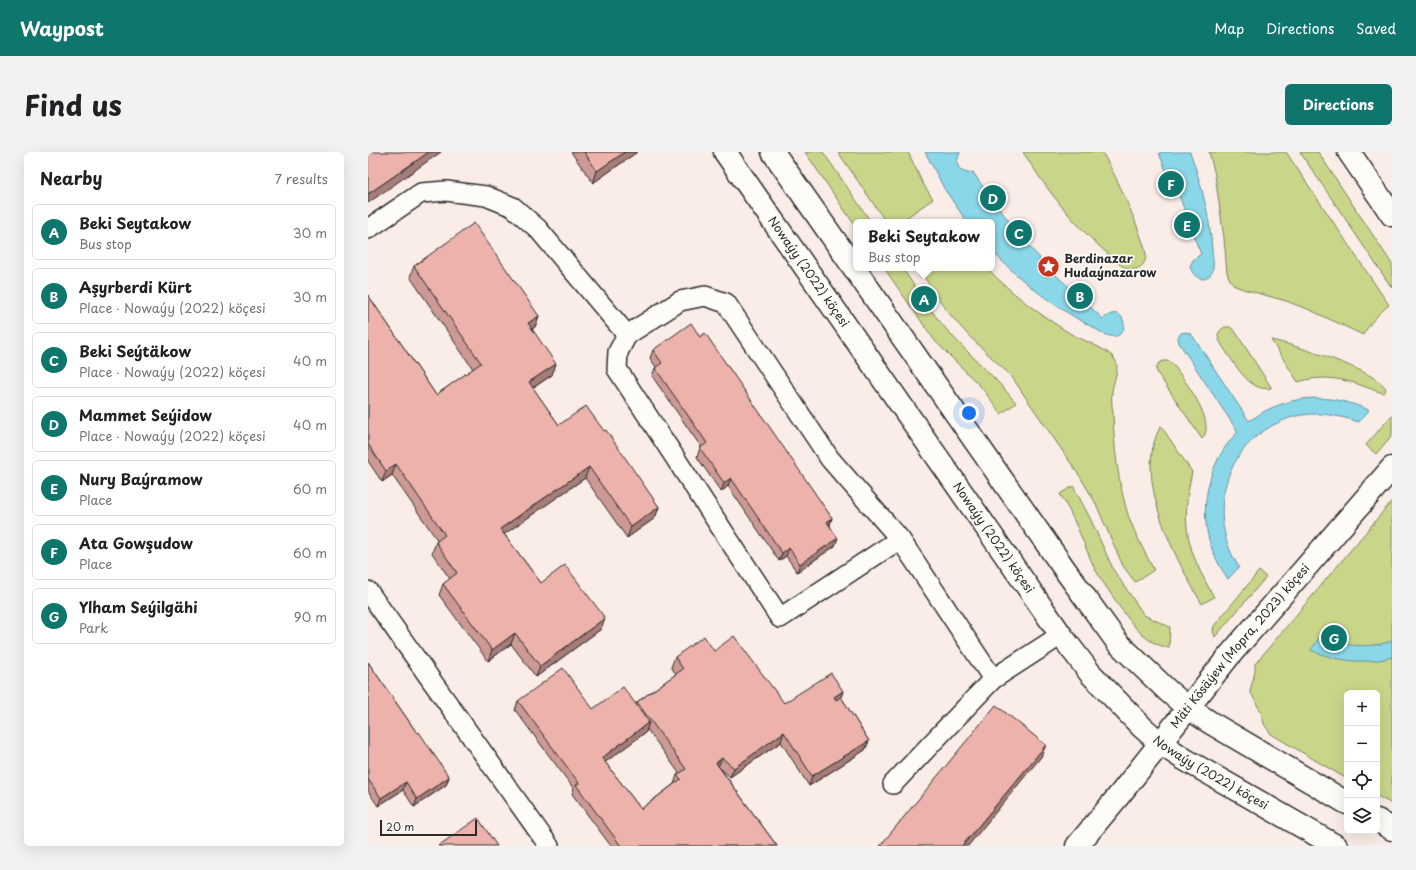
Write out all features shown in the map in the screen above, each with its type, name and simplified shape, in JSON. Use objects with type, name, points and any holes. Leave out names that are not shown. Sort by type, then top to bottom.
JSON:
[{"type":"main road","name":"Nowaýy (2022) köçesi","points":[[725,152],[1061,635],[1090,673],[1142,727],[1160,743],[1184,759],[1336,846]]},
{"type":"main road","points":[[773,152],[853,266]]},
{"type":"main road","points":[[1349,152],[1392,216]]},
{"type":"main road","points":[[856,271],[1118,643],[1188,708],[1344,801]]},
{"type":"main road","name":"Mäti Kösäýew (Mopra, 2023) köçesi","points":[[1077,846],[1229,656],[1392,468]]},
{"type":"main road","points":[[1380,822],[1392,829]]},
{"type":"lane","points":[[368,229],[422,193],[446,191],[486,196],[513,207],[538,228],[627,335]]},
{"type":"lane","points":[[900,539],[780,618],[617,369],[618,352],[627,335],[680,301],[705,296],[726,303],[830,459],[900,539],[993,679]]},
{"type":"lane","points":[[368,590],[549,846]]},
{"type":"lane","points":[[893,784],[993,679],[1061,635]]},
{"type":"green space","points":[[805,152],[823,152],[869,219],[853,219],[853,223]]},
{"type":"green space","points":[[838,152],[908,152],[922,182],[933,199],[904,219],[884,219]]},
{"type":"green space","points":[[1023,152],[1102,152],[1121,189],[1145,248],[1146,258],[1143,264],[1139,268],[1133,269],[1124,267],[1115,261],[1072,219],[1061,206]]},
{"type":"green space","points":[[1209,152],[1286,152],[1389,305],[1374,319],[1363,335],[1310,310],[1286,301],[1235,286],[1227,273],[1224,238],[1215,175]]},
{"type":"green space","points":[[1300,152],[1318,152],[1392,264],[1392,288]]},
{"type":"green space","points":[[886,271],[904,271],[941,323],[1016,403],[1001,414],[982,388],[935,341]]},
{"type":"green space","points":[[920,271],[990,271],[1006,287],[1037,312],[1071,334],[1099,347],[1113,357],[1117,365],[1112,402],[1114,440],[1119,479],[1129,518],[1154,570],[1135,582],[1123,566],[1095,502],[1081,478],[1012,377],[968,335],[947,311]]},
{"type":"green space","points":[[1225,327],[1230,327],[1235,331],[1271,388],[1264,388],[1251,383],[1240,371],[1220,343],[1218,335],[1219,332]]},
{"type":"green space","points":[[1271,340],[1333,359],[1352,367],[1368,374],[1380,382],[1386,389],[1384,393],[1347,381],[1330,378],[1298,382]]},
{"type":"green space","points":[[1163,361],[1168,361],[1173,364],[1197,401],[1206,422],[1206,432],[1202,439],[1158,374],[1156,369],[1158,364]]},
{"type":"green space","points":[[1392,415],[1392,435],[1376,454],[1366,445]]},
{"type":"green space","points":[[1161,426],[1192,472],[1188,491],[1187,507],[1188,537],[1197,565],[1214,597],[1202,604],[1180,565],[1170,542],[1160,517],[1154,493],[1151,469],[1153,446]]},
{"type":"green space","points":[[1073,486],[1090,518],[1114,571],[1144,615],[1170,627],[1169,648],[1160,646],[1146,638],[1140,632],[1119,606],[1094,567],[1074,521],[1060,494]]},
{"type":"green space","points":[[1392,501],[1392,804],[1380,798],[1380,690],[1344,690],[1344,777],[1271,734],[1264,724],[1261,712],[1250,691],[1255,672],[1255,664]]},
{"type":"green space","points":[[1259,571],[1266,577],[1215,637],[1213,631],[1214,626]]},
{"type":"water","points":[[925,152],[960,152],[957,161],[958,167],[960,170],[967,173],[973,172],[985,190],[982,196],[984,205],[993,209],[999,208],[1012,225],[1008,233],[1010,239],[1013,242],[1021,244],[1026,243],[1040,258],[1037,268],[1040,274],[1047,277],[1055,274],[1071,289],[1068,299],[1072,305],[1079,308],[1087,304],[1103,319],[1111,314],[1117,314],[1122,317],[1124,328],[1122,333],[1117,336],[1110,336],[1102,333],[1066,312],[1027,284],[995,254],[995,219],[965,219],[945,190]]},
{"type":"water","points":[[1190,152],[1204,200],[1211,237],[1213,267],[1210,276],[1206,278],[1203,279],[1195,276],[1190,266],[1193,260],[1201,254],[1193,235],[1198,229],[1198,222],[1195,217],[1186,214],[1178,193],[1182,185],[1181,178],[1176,174],[1167,173],[1159,153]]},
{"type":"water","points":[[1187,332],[1192,335],[1249,421],[1278,405],[1304,399],[1317,398],[1343,401],[1369,410],[1359,422],[1324,414],[1309,414],[1292,417],[1269,427],[1250,443],[1238,458],[1229,475],[1224,493],[1222,512],[1224,531],[1230,549],[1239,567],[1228,579],[1212,549],[1208,534],[1206,502],[1208,487],[1219,457],[1238,432],[1179,343],[1178,337],[1181,333]]},
{"type":"water","points":[[1320,637],[1338,643],[1365,646],[1392,641],[1392,657],[1372,661],[1351,661],[1330,657],[1311,650]]},
{"type":"building","points":[[368,152],[429,152],[368,194]]},
{"type":"building","points":[[584,152],[625,152],[597,171]]},
{"type":"building","points":[[474,223],[539,316],[528,323],[556,364],[529,382],[559,425],[586,406],[604,431],[606,430],[659,507],[631,527],[589,467],[500,529],[541,583],[565,565],[605,618],[540,666],[515,633],[492,650],[443,584],[457,573],[436,542],[445,535],[396,464],[386,471],[368,444],[368,295],[436,395],[481,363],[414,266]]},
{"type":"building","points":[[691,323],[700,337],[705,333],[832,518],[827,522],[838,538],[800,564],[789,548],[782,553],[731,478],[724,483],[700,448],[707,443],[655,368],[662,363],[653,350]]},
{"type":"building","points":[[704,636],[714,651],[734,636],[784,703],[831,673],[843,691],[834,697],[836,700],[841,697],[869,741],[812,776],[784,732],[734,768],[722,758],[716,763],[777,846],[621,846],[576,785],[579,783],[518,701],[563,668],[593,709],[623,687],[649,722],[602,758],[641,809],[681,779],[677,775],[686,769],[637,702],[683,669],[675,657]]},
{"type":"building","points":[[368,662],[417,733],[419,732],[449,777],[417,799],[406,782],[381,798],[368,779]]},
{"type":"building","points":[[996,705],[1046,745],[962,846],[880,846]]},
{"type":"building","points":[[478,818],[497,846],[438,846]]},
{"type":"place","name":"Ata Gowşudow","points":[[1171,184]]},
{"type":"place","name":"Mammet Seýidow","points":[[993,198]]},
{"type":"place","name":"Nury Baýramow","points":[[1187,225]]},
{"type":"place","name":"Beki Seýtäkow","points":[[1019,233]]},
{"type":"place","name":"Berdinazar Hudaýnazarow","points":[[1048,266]]},
{"type":"place","name":"Aşyrberdi Kürt","points":[[1080,296]]},
{"type":"place","name":"Beki Seytakow","points":[[924,299]]},
{"type":"place","name":"Ylham Seýilgähi","points":[[1334,638]]}]
